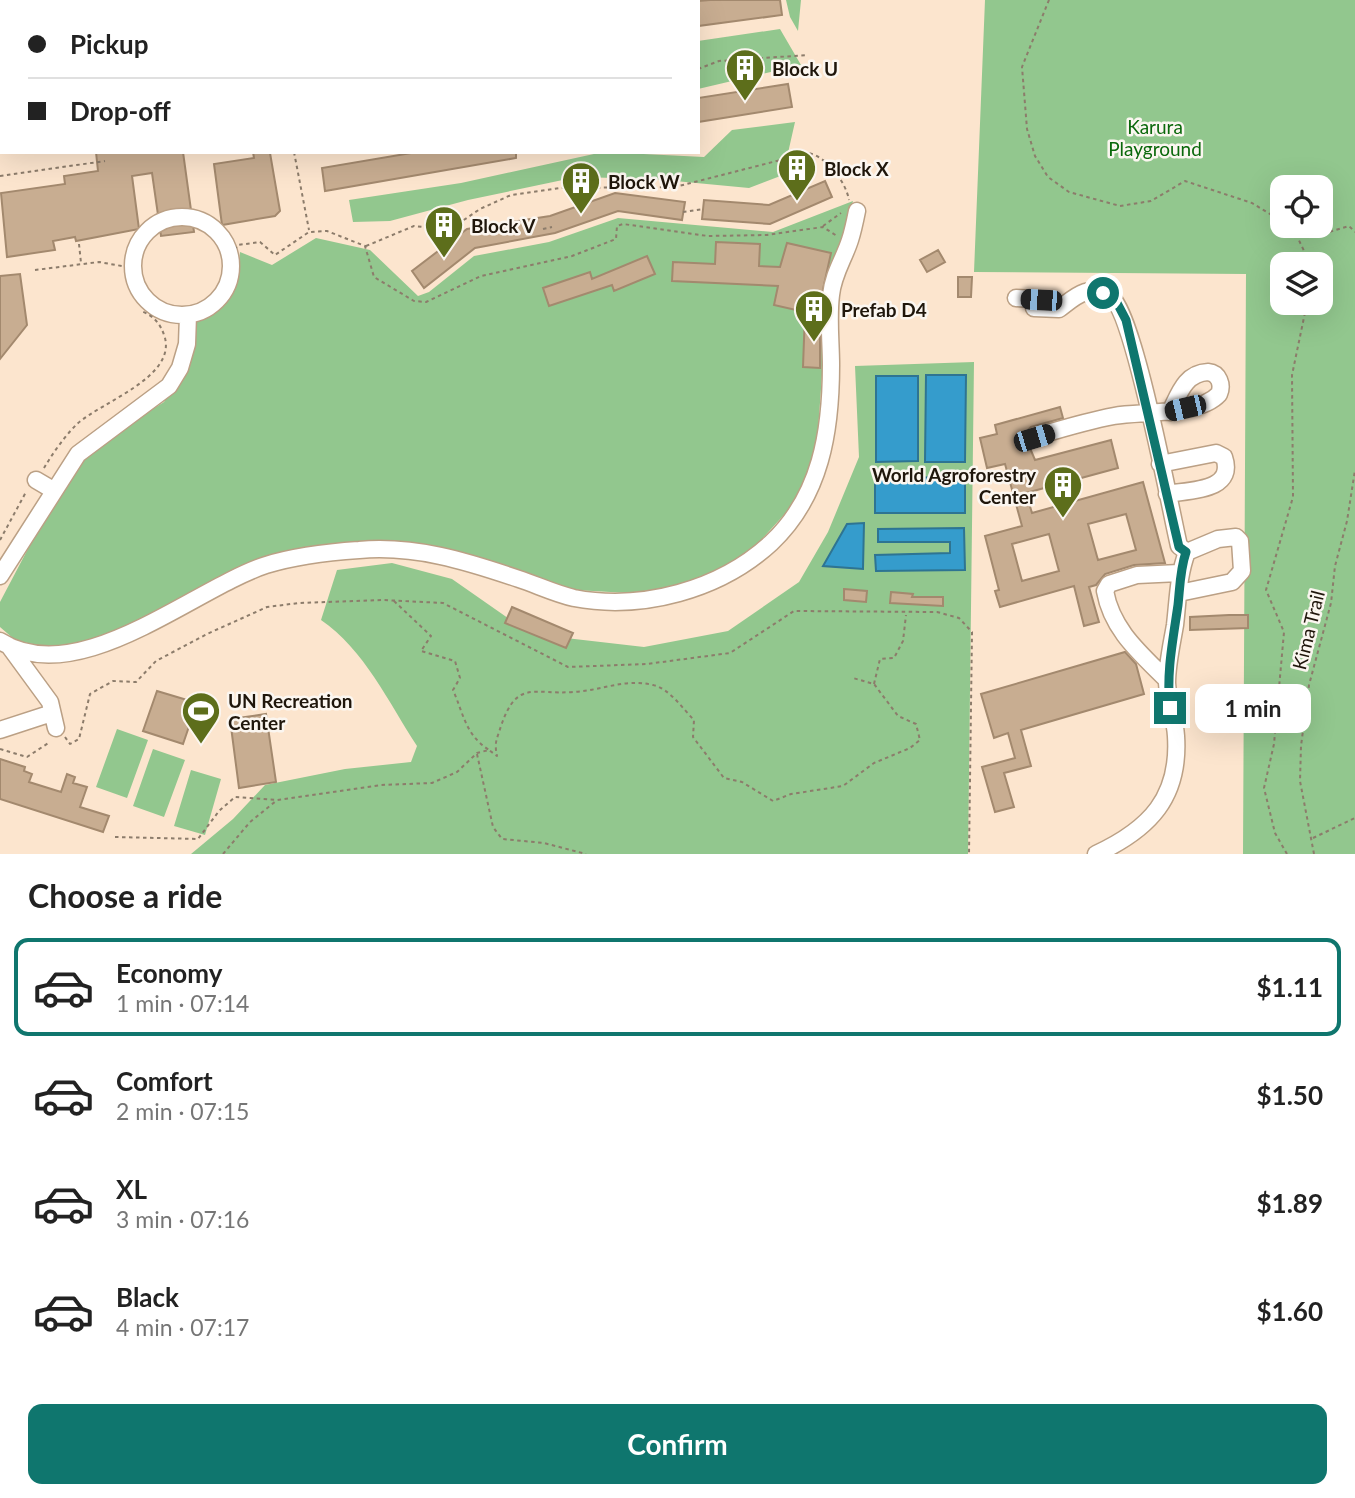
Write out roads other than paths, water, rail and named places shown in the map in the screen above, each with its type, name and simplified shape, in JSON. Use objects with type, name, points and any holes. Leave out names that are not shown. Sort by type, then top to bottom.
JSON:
[{"type":"lane","points":[[4,643],[51,653],[109,643],[142,629],[190,600],[266,565],[359,550],[410,549],[457,559],[572,597],[603,602],[659,597],[721,578],[770,543],[794,518],[812,486],[828,426],[831,293],[837,266],[850,241],[850,209]]},
{"type":"lane","points":[[178,218],[205,223],[216,231],[230,255],[231,268],[222,294],[213,304],[188,315],[177,315],[156,308],[140,290],[133,268],[138,247],[150,229],[178,218]]},
{"type":"lane","points":[[1034,308],[1059,309],[1078,293],[1095,292],[1110,296],[1120,306],[1149,412],[1179,547],[1186,552]]},
{"type":"lane","points":[[1016,298],[1066,301]]},
{"type":"lane","points":[[1,572],[86,445],[161,395],[169,386],[180,368],[187,344],[188,315]]},
{"type":"lane","points":[[1034,438],[1086,422],[1149,412],[1170,412]]},
{"type":"lane","points":[[1160,464],[1216,453],[1224,457],[1227,465],[1225,474],[1212,486],[1167,494]]},
{"type":"lane","points":[[36,480],[54,490]]},
{"type":"lane","points":[[1096,854],[1119,844],[1144,822],[1172,788],[1176,758],[1167,680],[1179,593],[1179,573],[1186,552],[1218,539],[1236,537],[1242,550],[1242,571],[1232,582],[1179,593]]},
{"type":"lane","points":[[1167,680],[1127,640],[1111,616],[1105,591],[1109,584],[1137,575],[1179,573]]},
{"type":"lane","points":[[0,730],[56,728],[50,702],[4,643]]},
{"type":"water","points":[[926,375],[966,375],[965,462],[925,462]]},
{"type":"water","points":[[876,376],[918,376],[918,461],[876,462]]},
{"type":"water","points":[[965,477],[965,513],[875,513],[875,478]]},
{"type":"water","points":[[864,523],[863,569],[823,566],[847,524]]},
{"type":"water","points":[[964,528],[965,570],[876,571],[875,555],[950,553],[950,542],[878,542],[878,529]]},
{"type":"place","name":"Block U","points":[[745,102]]},
{"type":"place","name":"Block X","points":[[797,202]]},
{"type":"place","name":"Block W","points":[[581,215]]},
{"type":"place","name":"Block V","points":[[444,259]]},
{"type":"place","name":"Prefab D4","points":[[814,343]]},
{"type":"place","name":"World Agroforestry Center","points":[[1063,519]]},
{"type":"place","name":"UN Recreation Center","points":[[201,745]]},
{"type":"park label","name":"Karura Playground","points":[[1155,137]]}]
